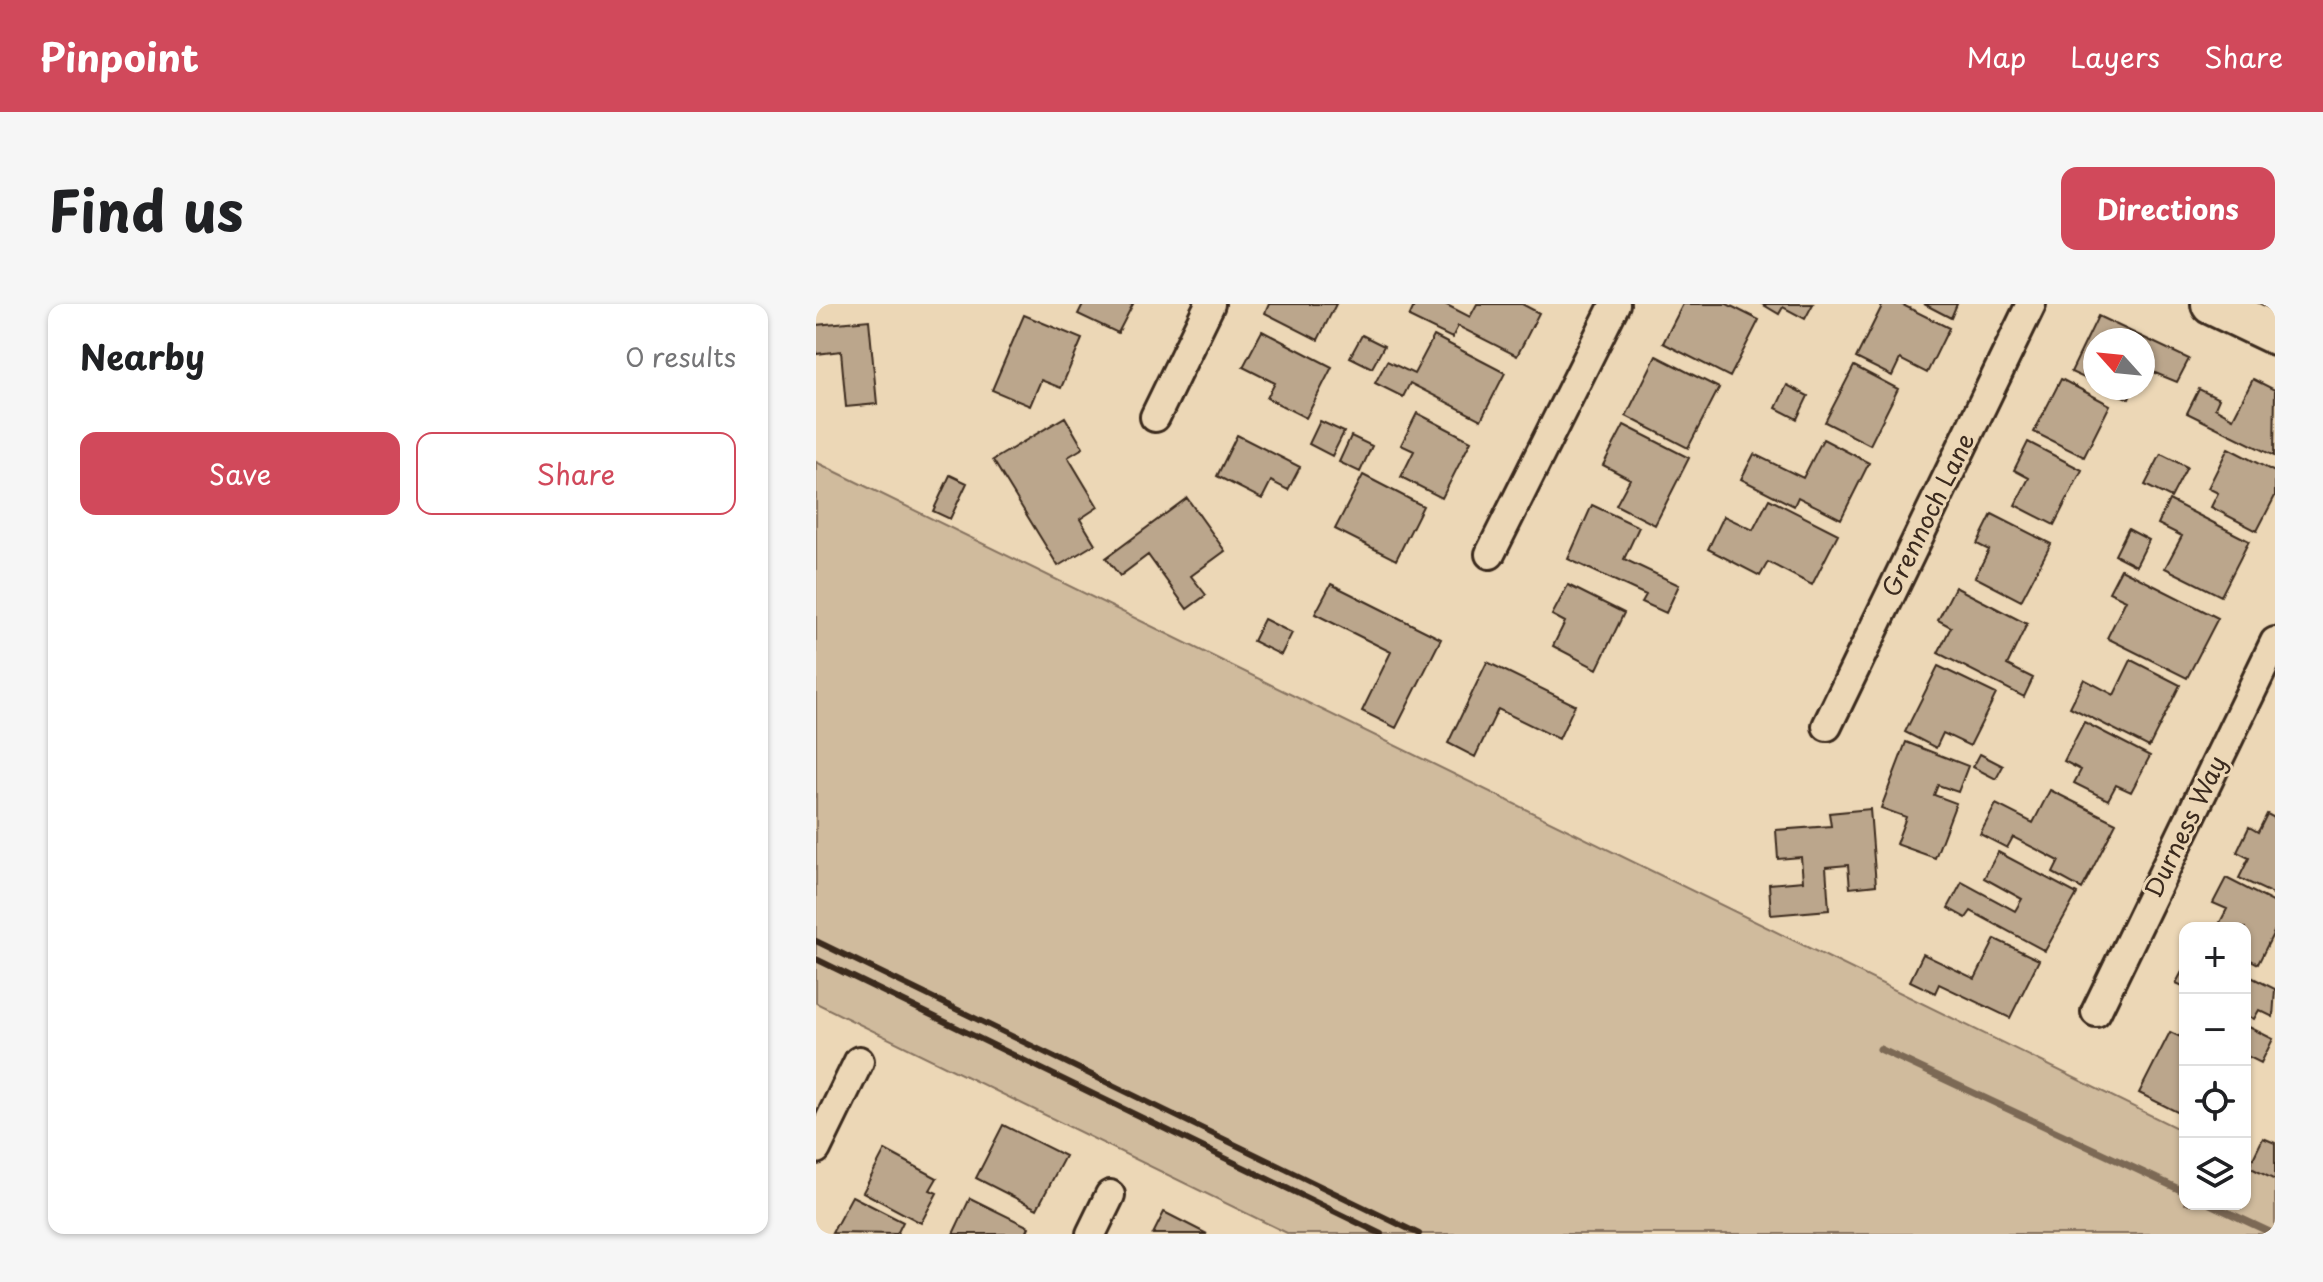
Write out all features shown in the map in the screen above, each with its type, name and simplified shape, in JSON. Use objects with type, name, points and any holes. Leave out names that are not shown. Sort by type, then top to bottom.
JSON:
[{"type":"street","points":[[1155,417],[1210,304]]},
{"type":"street","points":[[1490,554],[1615,304]]},
{"type":"street","name":"Grennoch Lane","points":[[1827,726],[2031,304]]},
{"type":"street","points":[[2212,304],[2275,334]]},
{"type":"street","name":"Durness Way","points":[[2096,1012],[2275,642]]},
{"type":"street","points":[[816,1149],[859,1061]]},
{"type":"street","points":[[1091,1234],[1110,1195]]},
{"type":"shaded area","points":[[816,462],[2179,1129],[2179,1210],[2251,1210],[2251,1164],[2275,1176],[2275,1234],[1289,1234],[816,1003]]},
{"type":"building","points":[[1083,304],[1133,304],[1118,333],[1078,314]]},
{"type":"building","points":[[1269,304],[1336,304],[1318,340],[1265,313]]},
{"type":"building","points":[[1415,304],[1445,304],[1470,317],[1477,304],[1522,304],[1539,313],[1517,356],[1458,326],[1452,338],[1409,317]]},
{"type":"building","points":[[1683,304],[1727,304],[1759,320],[1730,377],[1663,343]]},
{"type":"building","points":[[1762,304],[1813,304],[1805,319],[1783,307],[1779,314]]},
{"type":"building","points":[[1883,304],[1901,304],[1949,328],[1927,373],[1900,359],[1892,376],[1856,358]]},
{"type":"building","points":[[1924,304],[1957,304],[1951,318]]},
{"type":"building","points":[[1024,315],[1082,339],[1061,388],[1041,380],[1030,406],[992,390]]},
{"type":"building","points":[[2098,316],[2123,328],[2092,328]]},
{"type":"building","points":[[869,320],[877,404],[846,407],[841,351],[816,354],[816,325]]},
{"type":"building","points":[[1262,331],[1332,367],[1306,418],[1267,398],[1275,383],[1243,367]]},
{"type":"building","points":[[1362,335],[1384,346],[1372,368],[1350,357]]},
{"type":"building","points":[[1434,336],[1505,373],[1481,420],[1410,383],[1403,397],[1375,383],[1387,361],[1414,374]]},
{"type":"building","points":[[2155,343],[2189,359],[2177,382],[2155,373]]},
{"type":"building","points":[[2083,347],[2083,378],[2071,372]]},
{"type":"building","points":[[1656,356],[1719,388],[1688,448],[1626,416]]},
{"type":"building","points":[[1854,366],[1898,389],[1870,445],[1825,422]]},
{"type":"building","points":[[2061,379],[2083,391],[2083,400],[2101,400],[2110,405],[2084,457],[2034,432]]},
{"type":"building","points":[[2253,379],[2275,390],[2274,456],[2187,413],[2199,389],[2219,399],[2215,408],[2233,418]]},
{"type":"building","points":[[1787,385],[1808,396],[1797,419],[1776,408]]},
{"type":"building","points":[[1417,413],[1471,441],[1442,498],[1401,477],[1414,451],[1401,445]]},
{"type":"building","points":[[1065,417],[1083,448],[1068,457],[1098,507],[1080,519],[1095,544],[1058,566],[993,460]]},
{"type":"building","points":[[1320,421],[1344,432],[1332,456],[1309,444]]},
{"type":"building","points":[[1624,425],[1689,458],[1655,525],[1616,505],[1630,479],[1603,465]]},
{"type":"building","points":[[1237,435],[1300,467],[1288,490],[1271,481],[1262,499],[1217,476]]},
{"type":"building","points":[[1351,436],[1372,446],[1360,472],[1339,462]]},
{"type":"building","points":[[1823,439],[1869,463],[1841,519],[1798,497],[1794,506],[1741,479],[1754,454],[1803,478]]},
{"type":"building","points":[[2028,442],[2082,470],[2054,525],[2015,505],[2029,478],[2014,470]]},
{"type":"building","points":[[2228,448],[2275,472],[2275,496],[2257,531],[2211,507],[2218,493],[2208,488]]},
{"type":"building","points":[[2161,454],[2187,467],[2171,498],[2145,485]]},
{"type":"building","points":[[950,475],[967,483],[950,519],[933,511]]},
{"type":"building","points":[[1363,475],[1423,506],[1396,560],[1335,529]]},
{"type":"building","points":[[1187,498],[1225,551],[1191,576],[1206,595],[1187,609],[1148,555],[1120,576],[1106,558]]},
{"type":"building","points":[[1769,499],[1838,534],[1812,585],[1768,562],[1760,576],[1708,549],[1724,516],[1753,530]]},
{"type":"building","points":[[2169,500],[2249,541],[2221,596],[2165,568],[2182,536],[2158,524]]},
{"type":"building","points":[[1592,505],[1639,527],[1624,559],[1679,585],[1666,613],[1642,602],[1646,595],[1568,559]]},
{"type":"building","points":[[1992,514],[2051,544],[2021,601],[1975,577],[1989,550],[1977,544]]},
{"type":"building","points":[[2128,529],[2149,540],[2136,566],[2115,555]]},
{"type":"building","points":[[2121,569],[2218,618],[2187,678],[2107,638],[2126,600],[2109,592]]},
{"type":"building","points":[[1331,584],[1441,639],[1396,728],[1362,711],[1391,652],[1315,614]]},
{"type":"building","points":[[1568,585],[1624,613],[1597,669],[1553,646],[1565,622],[1552,615]]},
{"type":"building","points":[[1955,587],[2027,624],[2007,665],[2033,678],[2024,697],[1938,653],[1951,627],[1938,620]]},
{"type":"building","points":[[1264,619],[1292,633],[1281,655],[1253,641]]},
{"type":"building","points":[[2131,660],[2180,685],[2149,747],[2070,707],[2084,679],[2114,695]]},
{"type":"building","points":[[1487,662],[1575,705],[1559,739],[1498,709],[1475,757],[1448,743]]},
{"type":"building","points":[[1938,666],[1996,694],[1970,746],[1943,733],[1936,748],[1905,732]]},
{"type":"building","points":[[2084,722],[2150,756],[2131,792],[2116,785],[2108,800],[2074,783],[2081,770],[2064,761]]},
{"type":"building","points":[[1906,742],[1968,766],[1958,792],[1938,785],[1934,795],[1956,803],[1935,858],[1896,844],[1906,817],[1881,808]]},
{"type":"building","points":[[1980,754],[2003,766],[1996,779],[1973,767]]},
{"type":"building","points":[[2050,790],[2116,823],[2082,889],[2053,873],[2059,861],[2013,837],[2007,848],[1980,834],[1996,804],[2033,823]]},
{"type":"building","points":[[1870,809],[1876,885],[1850,888],[1848,865],[1826,867],[1829,910],[1771,915],[1769,884],[1803,881],[1801,857],[1778,859],[1776,830],[1831,826],[1829,813]]},
{"type":"building","points":[[2267,814],[2275,818],[2275,895],[2239,878],[2249,858],[2237,852],[2249,827],[2258,832]]},
{"type":"building","points":[[1998,852],[2077,894],[2045,951],[1971,911],[1966,918],[1948,908],[1962,882],[2015,911],[2022,899],[1984,878]]},
{"type":"building","points":[[2226,878],[2275,903],[2275,930],[2258,964],[2251,960],[2251,922],[2220,922],[2227,909],[2213,903]]},
{"type":"building","points":[[1995,939],[2039,960],[2010,1018],[1939,984],[1935,993],[1910,981],[1923,954],[1975,979]]},
{"type":"building","points":[[2251,977],[2275,989],[2273,1017],[2259,1010],[2254,1019],[2251,1017]]},
{"type":"building","points":[[2251,1028],[2273,1039],[2261,1063],[2251,1058]]},
{"type":"building","points":[[2170,1032],[2179,1036],[2179,1113],[2139,1093]]},
{"type":"building","points":[[1003,1125],[1065,1156],[1037,1209],[976,1178]]},
{"type":"building","points":[[2263,1138],[2275,1143],[2275,1180],[2251,1168]]},
{"type":"building","points":[[885,1150],[937,1178],[930,1190],[937,1193],[921,1223],[863,1192]]},
{"type":"building","points":[[852,1196],[903,1222],[897,1234],[832,1233]]},
{"type":"building","points":[[970,1198],[1029,1227],[1026,1234],[953,1234]]},
{"type":"building","points":[[1164,1212],[1207,1234],[1153,1234]]},
{"type":"waterway","points":[[1880,1049],[2179,1189]]},
{"type":"waterway","points":[[2223,1210],[2274,1234]]},
{"type":"railway","points":[[816,941],[1419,1234]]},
{"type":"railway","points":[[816,959],[1381,1234]]}]
